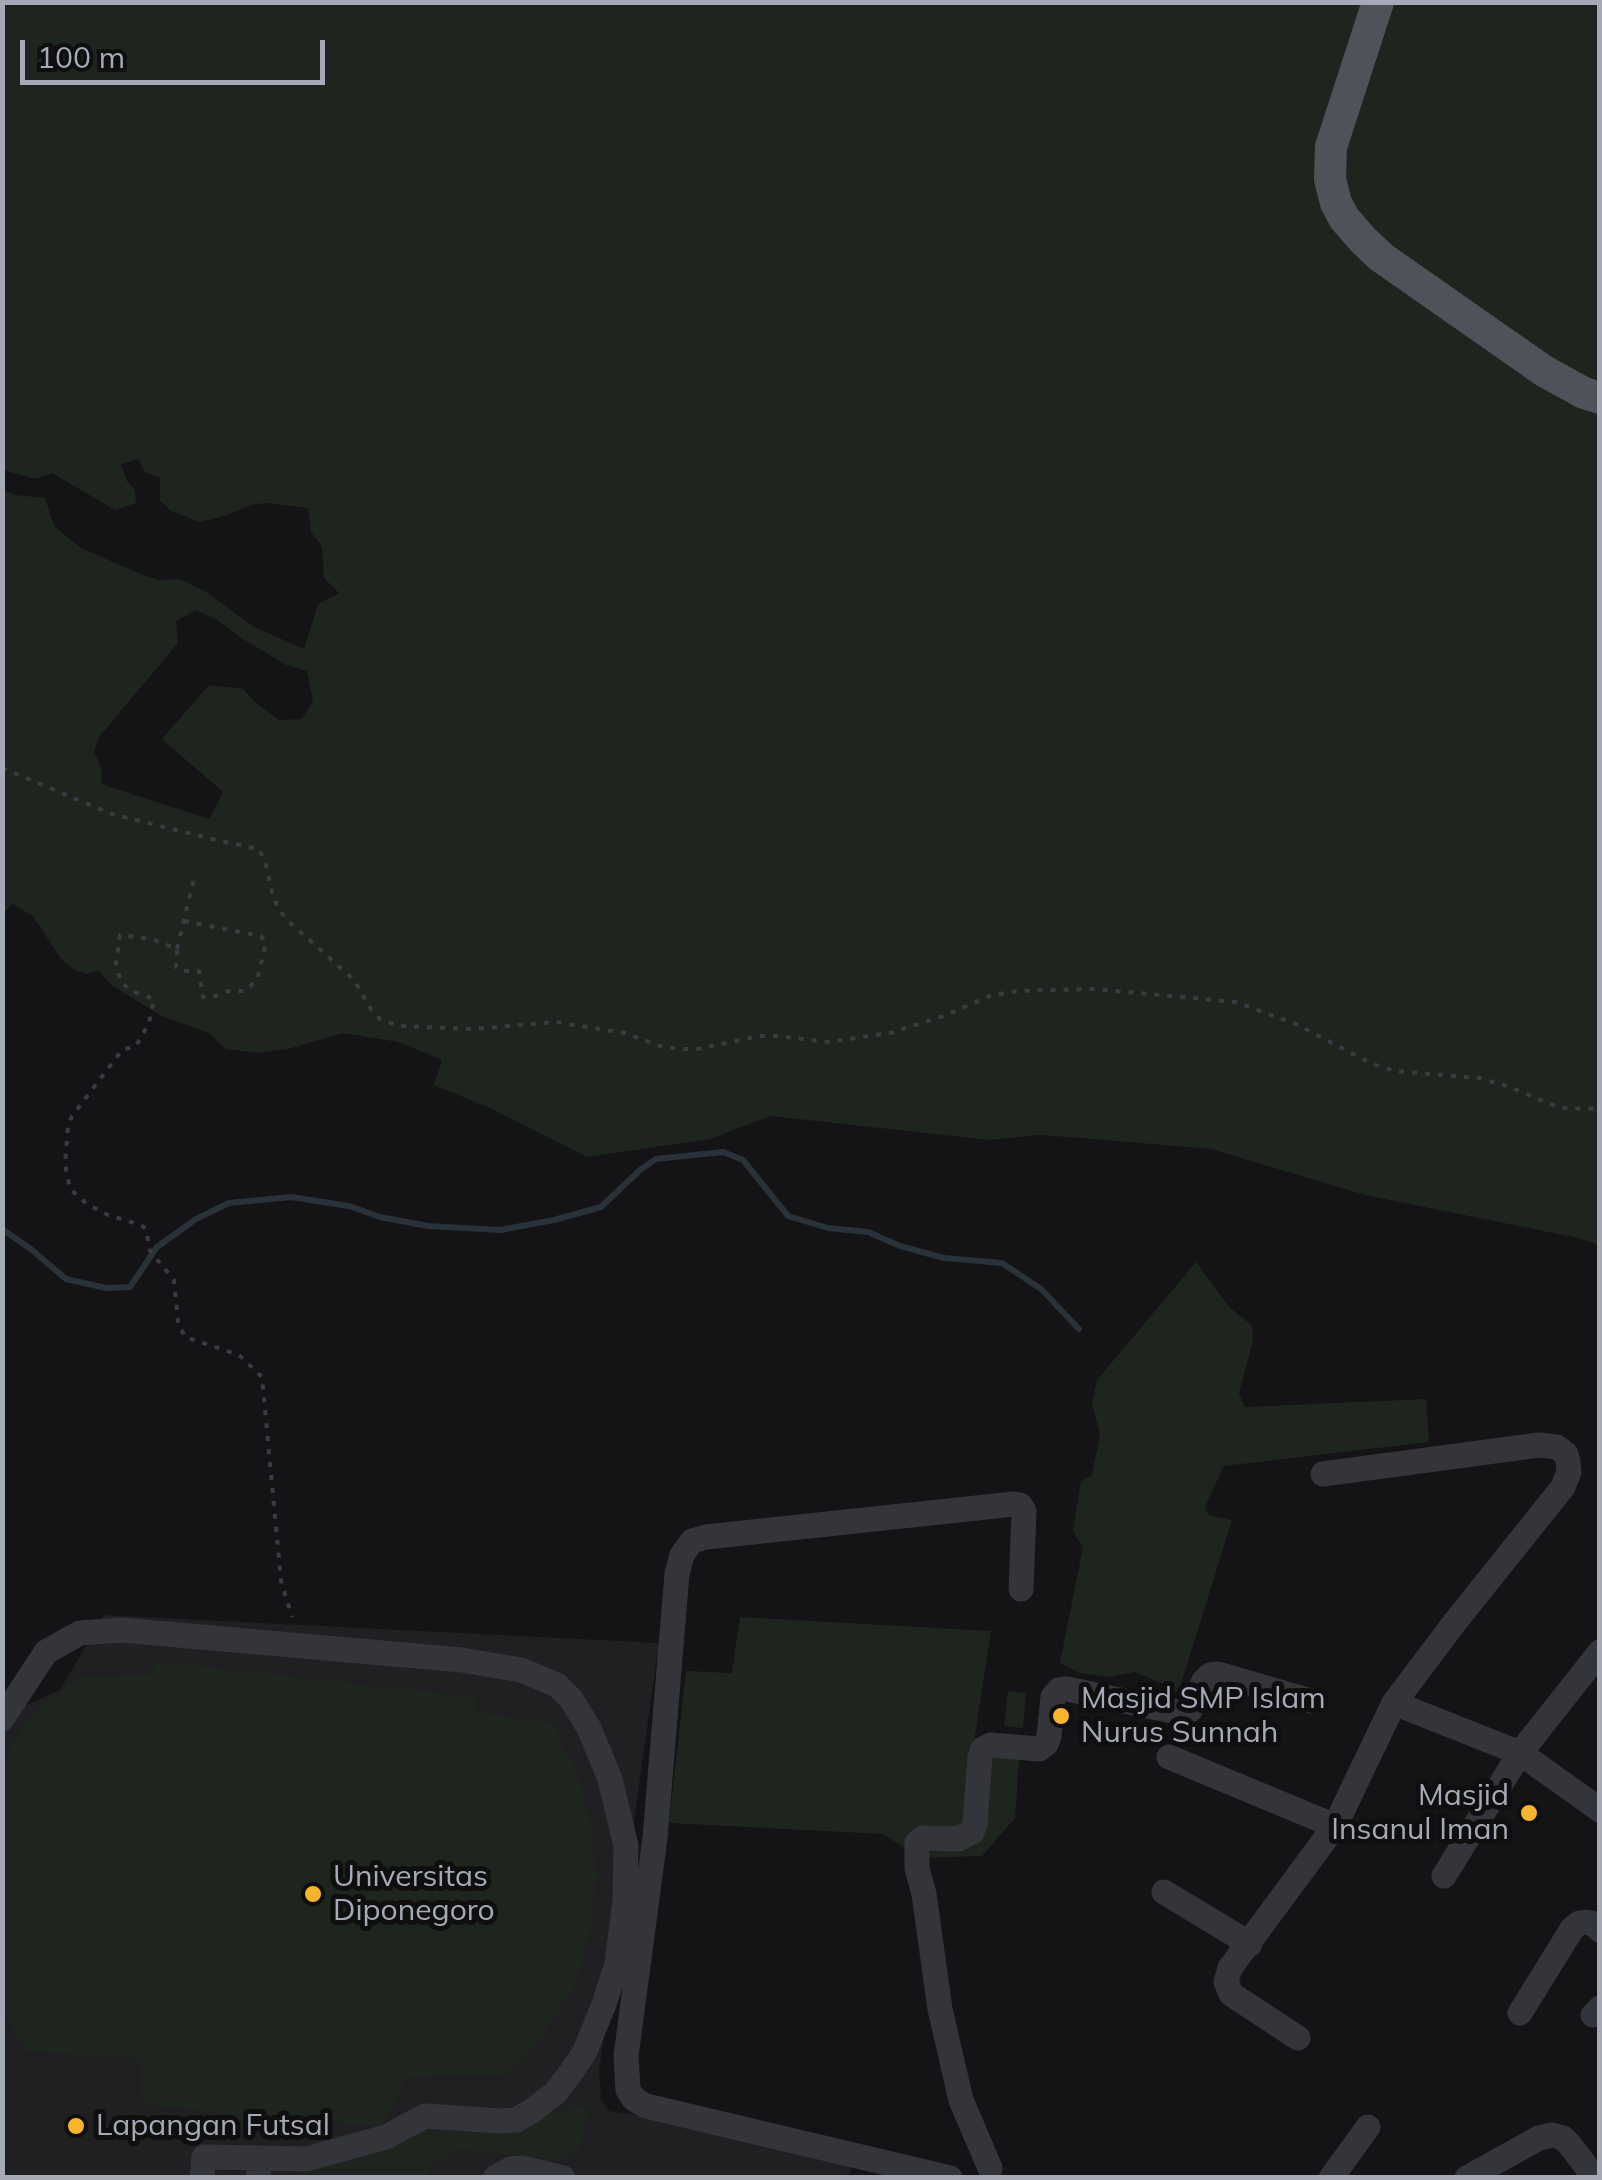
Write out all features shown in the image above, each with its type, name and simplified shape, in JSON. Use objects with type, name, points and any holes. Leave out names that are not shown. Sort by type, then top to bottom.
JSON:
[{"type":"main road","points":[[1378,2],[1331,147],[1330,179],[1336,204],[1363,240],[1406,274],[1544,371],[1600,398]]},
{"type":"street","points":[[1298,2038],[1231,1994],[1226,1982],[1230,1968],[1335,1826],[1394,1703],[1563,1487],[1568,1461],[1557,1447],[1539,1444],[1323,1474]]},
{"type":"street","points":[[1021,1589],[1024,1511],[1014,1504],[692,1541],[677,1574],[655,1838],[626,2056],[628,2090],[634,2099],[646,2106],[952,2178],[966,2171],[996,2173],[962,2100],[940,2009],[917,1868],[917,1844],[924,1838],[958,1839],[972,1832],[983,1749],[991,1745],[1040,1749],[1050,1736],[1054,1698],[1059,1690],[1182,1713],[1190,1710],[1204,1681],[1218,1674],[1311,1701]]},
{"type":"street","points":[[2,1719],[46,1652],[80,1633],[121,1630],[325,1647],[521,1670],[557,1685],[589,1728],[610,1779],[626,1846],[625,1900],[618,1964],[604,2004],[585,2050],[556,2092],[516,2120],[425,2116],[386,2137],[305,2168],[259,2168],[204,2157],[202,2178]]},
{"type":"street","points":[[1444,1876],[1520,1753],[1600,1652]]},
{"type":"street","points":[[1394,1703],[1520,1753],[1600,1810]]},
{"type":"street","points":[[1169,1756],[1335,1826]]},
{"type":"street","points":[[1164,1892],[1250,1944]]},
{"type":"street","points":[[1520,2014],[1572,1929],[1579,1922],[1586,1922],[1600,1930]]},
{"type":"street","points":[[1332,2178],[1368,2126]]},
{"type":"street","points":[[1467,2178],[1539,2138],[1552,2135],[1563,2138],[1596,2178]]},
{"type":"street","points":[[495,2178],[512,2168],[563,2178]]},
{"type":"path","points":[[2,768],[112,814],[259,849],[278,908],[286,919],[354,980],[380,1019],[399,1026],[472,1030],[556,1022],[624,1033],[660,1046],[698,1049],[760,1036],[828,1042],[890,1032],[992,996],[1019,991],[1094,989],[1236,1002],[1296,1024],[1372,1064],[1395,1071],[1479,1078],[1560,1108],[1600,1108]]},
{"type":"path","points":[[184,921],[261,936],[266,943],[257,980],[245,991],[202,998],[199,972],[176,967],[177,948],[194,878]]},
{"type":"path","points":[[177,948],[120,936],[116,964],[121,982],[131,992],[154,999],[149,1023],[136,1046],[122,1050],[72,1116],[65,1164],[70,1189],[87,1204],[146,1229],[152,1253],[174,1280],[178,1324],[185,1337],[239,1355],[262,1376],[280,1581],[292,1617]]},
{"type":"shaded area","points":[[3,3],[1599,3],[1599,1245],[1365,1195],[1211,1149],[1040,1135],[989,1140],[771,1116],[710,1139],[587,1157],[434,1085],[442,1060],[398,1042],[343,1033],[288,1049],[258,1053],[225,1049],[209,1033],[162,1016],[111,985],[99,970],[87,974],[76,971],[61,959],[33,916],[12,904],[3,914],[3,490],[45,498],[54,526],[81,548],[145,576],[180,579],[206,592],[254,627],[304,649],[318,604],[339,593],[324,578],[322,547],[311,532],[308,508],[265,503],[200,522],[171,511],[160,500],[160,478],[145,472],[139,459],[121,464],[135,490],[136,503],[115,510],[52,473],[35,479],[3,470]],"holes":[[[196,610],[286,665],[307,671],[313,701],[302,719],[279,720],[243,689],[209,685],[162,739],[223,792],[209,819],[101,784],[102,769],[94,752],[99,737],[178,643],[176,621]]]},
{"type":"shaded area","points":[[1196,1262],[1230,1308],[1252,1325],[1253,1341],[1239,1393],[1245,1407],[1426,1399],[1429,1442],[1224,1466],[1205,1507],[1208,1515],[1232,1520],[1178,1694],[1135,1672],[1109,1677],[1080,1673],[1060,1663],[1083,1548],[1073,1531],[1081,1481],[1092,1476],[1100,1434],[1092,1404],[1097,1380]]},
{"type":"shaded area","name":"Universitas Diponegoro","points":[[104,1615],[659,1643],[599,2071],[601,2099],[609,2111],[710,2126],[852,2167],[848,2177],[3,2177],[2,1716],[60,1690]]},
{"type":"shaded area","points":[[740,1617],[991,1631],[974,1742],[1020,1748],[1015,1818],[982,1856],[921,1858],[883,1834],[669,1823],[686,1671],[732,1673]]},
{"type":"shaded area","name":"Universitas Diponegoro","points":[[155,1661],[477,1697],[475,1712],[554,1723],[574,1766],[593,1835],[597,1877],[591,1924],[578,1980],[537,2045],[509,2075],[407,2077],[384,2125],[351,2125],[321,2119],[309,2134],[214,2125],[213,2111],[148,2106],[140,2092],[141,2059],[25,2051],[3,2010],[3,1762],[24,1724],[81,1676],[153,1675]]},
{"type":"shaded area","points":[[1008,1691],[1026,1693],[1023,1728],[1004,1726]]},
{"type":"shaded area","points":[[573,2105],[589,2108],[579,2151],[562,2160],[461,2149],[430,2165],[427,2177],[301,2178],[320,2136],[394,2127],[490,2130]]},
{"type":"waterway","points":[[2,1229],[66,1279],[106,1288],[130,1287],[157,1247],[196,1219],[229,1203],[291,1197],[349,1206],[380,1217],[428,1226],[500,1230],[601,1207],[656,1159],[723,1152],[743,1160],[788,1216],[828,1228],[868,1232],[944,1258],[1002,1263],[1041,1289],[1079,1329]]},
{"type":"place","name":"Masjid SMP Islam Nurus Sunnah","points":[[1061,1716]]},
{"type":"place","name":"Masjid Insanul Iman","points":[[1529,1813]]},
{"type":"place","name":"Universitas Diponegoro","points":[[313,1894]]},
{"type":"place","name":"Lapangan Futsal","points":[[76,2126]]}]
